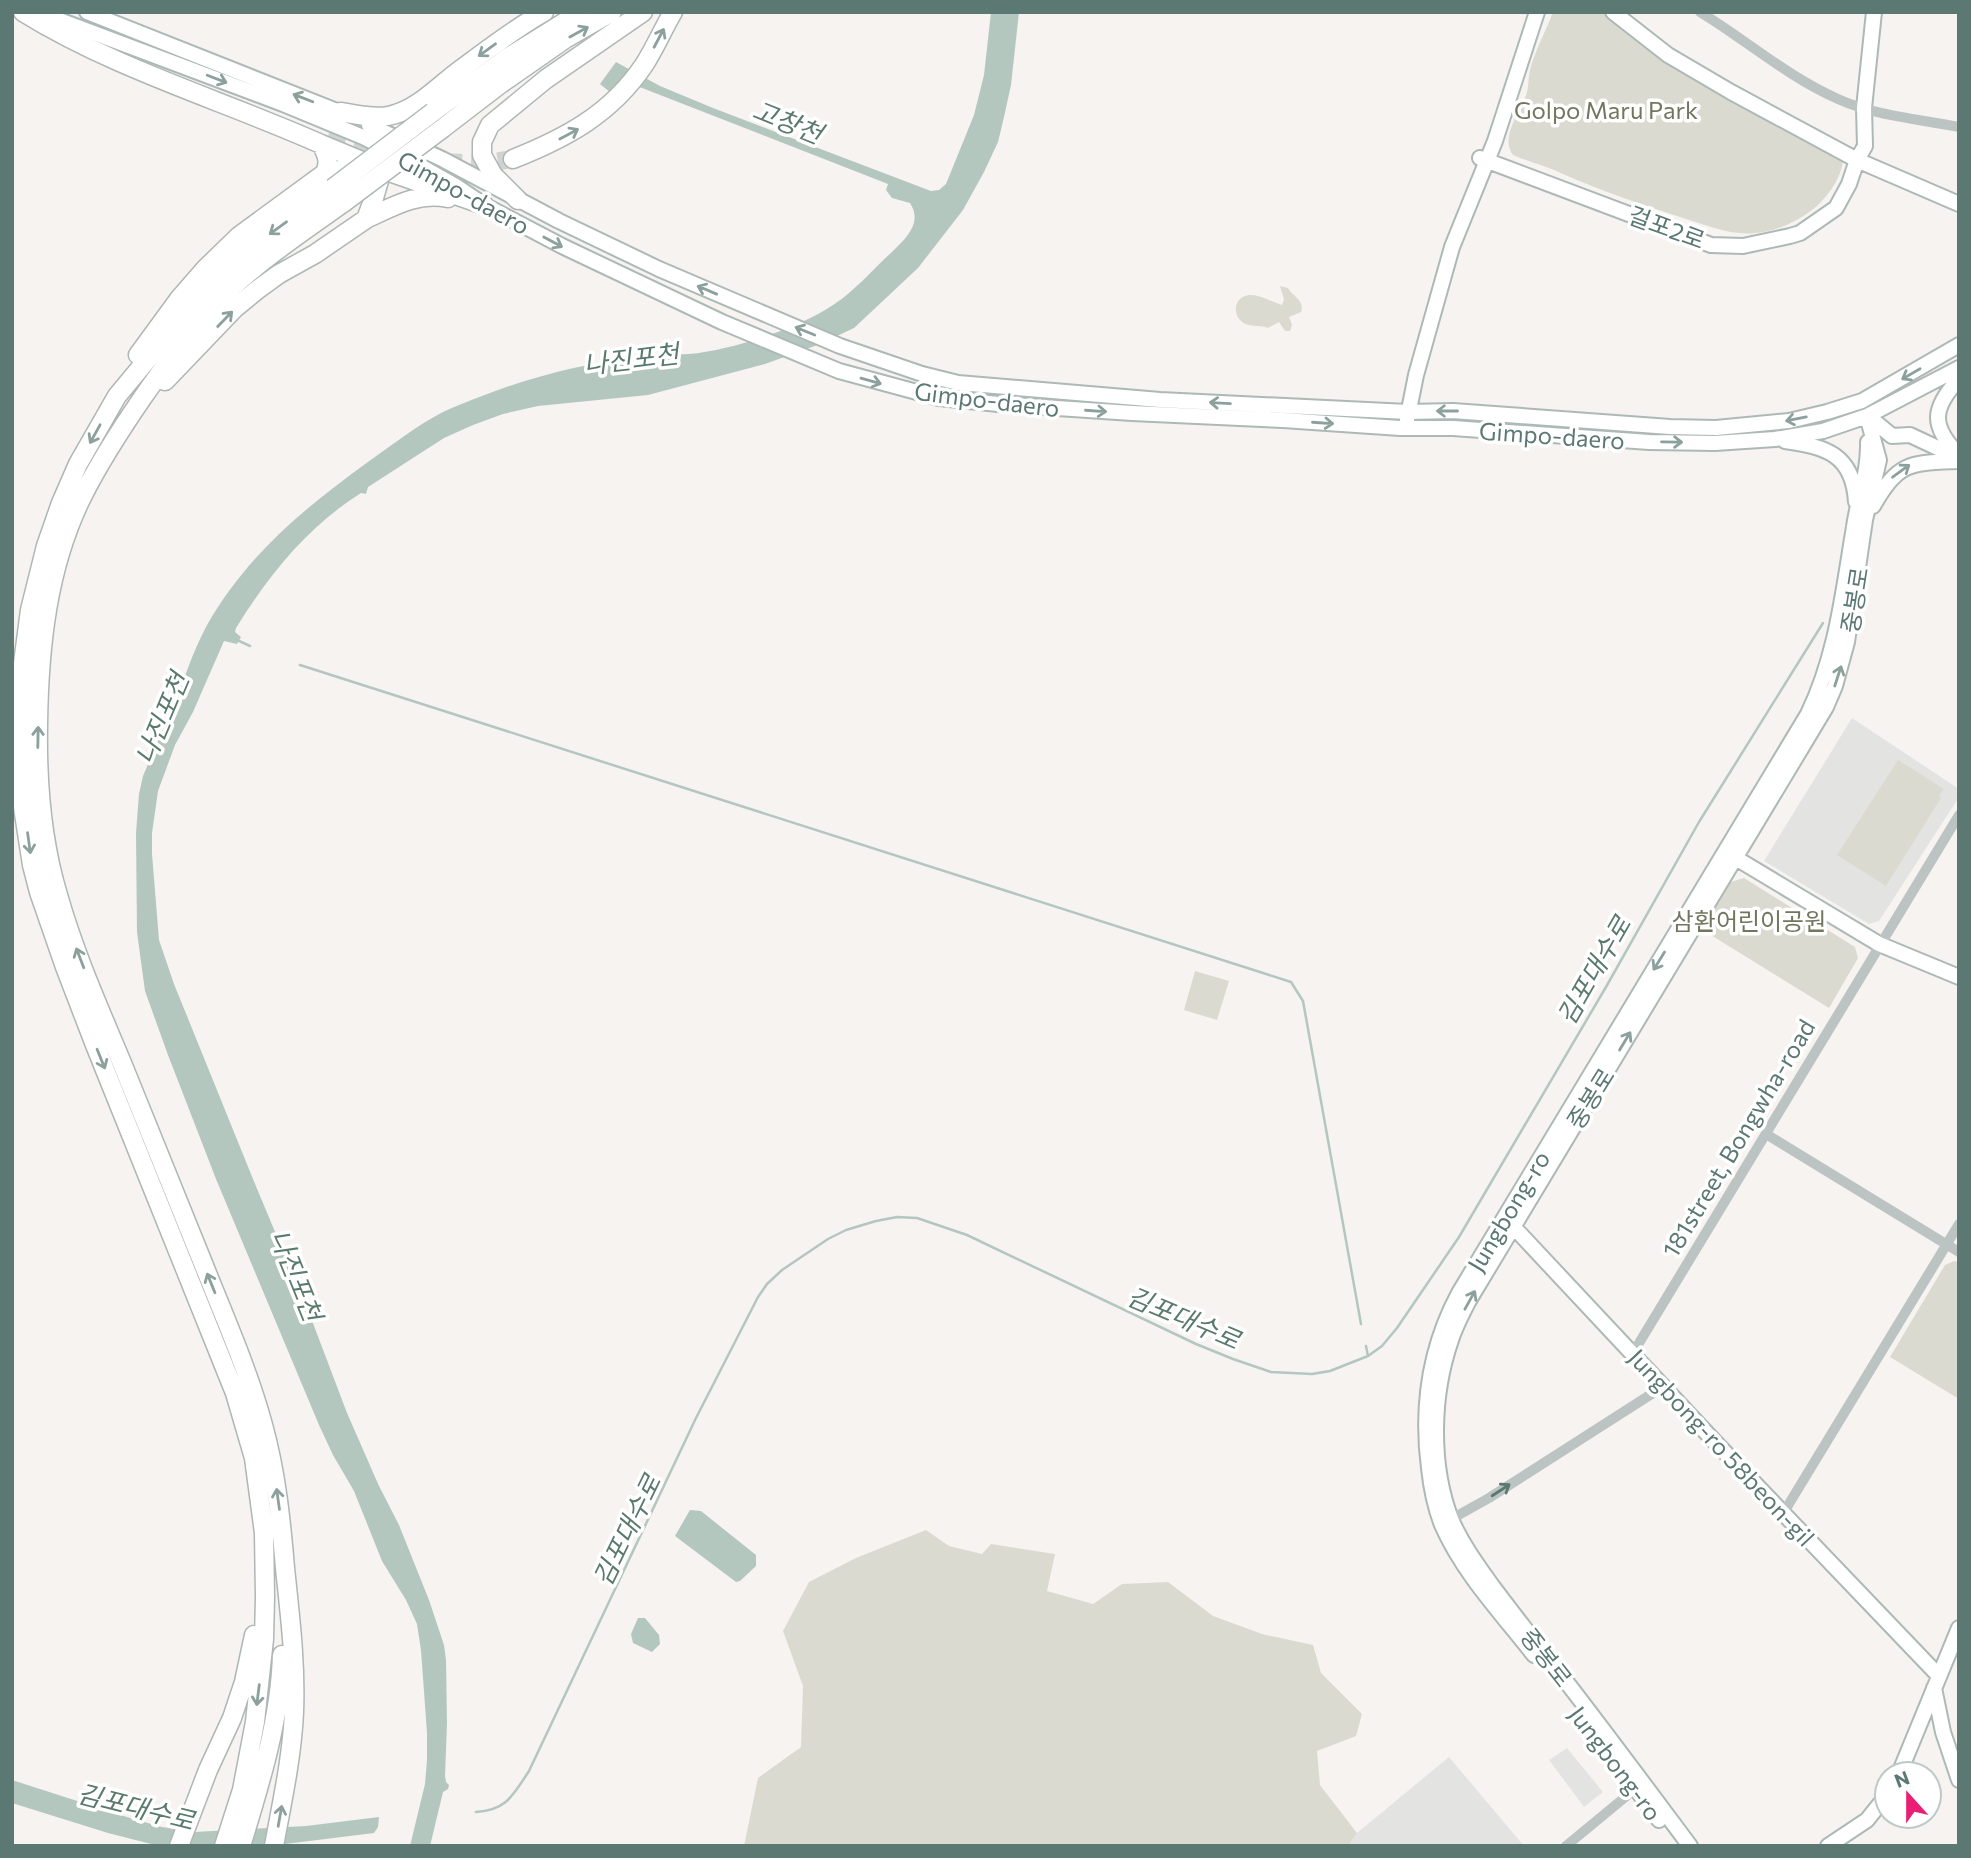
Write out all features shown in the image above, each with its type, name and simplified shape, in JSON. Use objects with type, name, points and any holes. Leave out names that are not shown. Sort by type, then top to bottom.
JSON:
[{"type":"highway","points":[[23,12],[56,32],[133,67],[325,141],[382,169],[484,205]]},
{"type":"highway","points":[[340,112],[376,117],[402,112],[521,25],[544,12]]},
{"type":"highway","points":[[329,181],[433,112],[507,58],[581,12]]},
{"type":"highway","points":[[274,1846],[294,1715],[293,1640],[275,1471],[240,1355],[58,897],[43,834],[38,792],[41,644],[48,604],[62,548],[80,501],[101,461],[171,357],[227,292],[294,238],[499,85],[565,39],[612,12]]},
{"type":"highway","points":[[517,200],[493,175],[482,155],[482,142],[490,125],[546,79],[643,12]]},
{"type":"highway","points":[[513,159],[549,145],[581,128],[618,97],[645,64],[673,12]]},
{"type":"highway","points":[[415,105],[405,132],[418,165]]},
{"type":"highway","points":[[366,219],[382,169],[380,146],[373,126]]},
{"type":"highway","points":[[325,141],[329,181]]},
{"type":"highway","points":[[241,1846],[250,1791],[265,1597],[264,1533],[254,1458],[235,1393],[65,967],[32,864],[23,807],[21,693],[25,642],[43,556],[61,503],[78,464],[117,396],[217,280],[344,169],[364,175],[370,182],[374,198]]},
{"type":"highway","points":[[127,421],[235,308],[279,274],[315,254],[366,219],[419,197],[437,196],[484,205]]},
{"type":"highway","points":[[179,1846],[208,1770],[232,1718],[244,1682],[255,1632],[264,1554]]},
{"type":"highway","points":[[224,1846],[250,1791],[276,1714],[281,1685],[285,1567]]},
{"type":"street","name":"Gimpo-daero","points":[[38,12],[283,104],[380,146],[562,246],[806,359],[877,383],[939,398],[998,404],[1403,428],[1452,428],[1649,442],[1715,443],[1775,439],[1823,431],[1867,415],[1959,368]]},
{"type":"street","name":"Gimpo-daero","points":[[87,12],[373,126],[659,269],[770,317],[840,346],[922,374],[971,384],[1160,400],[1406,412],[1453,411],[1716,428],[1789,421],[1861,401],[1959,345]]},
{"type":"street","points":[[1483,159],[1531,12]]},
{"type":"street","points":[[1403,428],[1452,247],[1537,12]]},
{"type":"street","points":[[1613,12],[1668,55],[1731,92],[1857,160],[1959,204]]},
{"type":"street","points":[[1700,12],[1816,88],[1839,100],[1864,108],[1959,127]]},
{"type":"street","name":"걸포2로","points":[[1483,159],[1711,245],[1743,246],[1800,233],[1836,208],[1865,146],[1864,108],[1874,12]]},
{"type":"street","points":[[1959,379],[1940,402],[1938,424],[1959,458]]},
{"type":"street","points":[[1860,522],[1869,458],[1867,415],[1861,401]]},
{"type":"street","points":[[1867,415],[1892,436],[1910,435],[1959,458]]},
{"type":"street","points":[[1775,439],[1817,446],[1839,458],[1855,489],[1860,522]]},
{"type":"street","points":[[1860,522],[1897,472],[1910,464],[1959,458]]},
{"type":"street","name":"Jungbong-ro","points":[[1679,1846],[1462,1560],[1430,1481],[1426,1407],[1429,1377],[1451,1307],[1509,1221],[1600,1057],[1731,855],[1808,714],[1824,678],[1860,522]]},
{"type":"street","name":"181street, Bongwha-road","points":[[1633,1353],[1879,944],[1958,818]]},
{"type":"street","points":[[1731,855],[1879,944],[1959,977]]},
{"type":"street","points":[[1766,1134],[1959,1252]]},
{"type":"street","name":"Jungbong-ro 58beon-gil","points":[[1509,1221],[1784,1512],[1936,1681]]},
{"type":"street","points":[[1784,1512],[1959,1224]]},
{"type":"street","points":[[1447,1522],[1498,1493],[1664,1386]]},
{"type":"street","name":"중봉로","points":[[1447,1522],[1690,1846]]},
{"type":"street","points":[[1905,1760],[1959,1628]]},
{"type":"street","points":[[1936,1681],[1943,1732],[1959,1780]]},
{"type":"street","points":[[1566,1846],[1635,1789]]},
{"type":"street","points":[[1828,1846],[1867,1819],[1873,1812]]},
{"type":"shaded area","points":[[991,12],[1019,12],[1011,85],[998,142],[963,210],[918,268],[854,328],[765,364],[648,395],[538,406],[503,414],[444,438],[368,487],[366,494],[361,493],[341,506],[291,553],[236,628],[235,632],[241,637],[237,644],[224,641],[193,712],[175,745],[158,791],[152,854],[159,940],[174,984],[311,1318],[347,1413],[399,1525],[444,1645],[447,1723],[445,1776],[449,1785],[443,1792],[430,1846],[410,1846],[425,1784],[427,1760],[417,1624],[382,1561],[354,1491],[319,1425],[216,1179],[145,991],[137,932],[136,833],[143,776],[167,720],[162,714],[164,710],[172,710],[206,627],[222,601],[258,556],[321,498],[414,429],[457,406],[540,376],[647,356],[706,352],[783,330],[818,314],[841,299],[892,252],[911,230],[914,210],[910,203],[892,198],[886,190],[888,184],[637,86],[610,92],[600,84],[616,62],[660,86],[713,108],[931,191],[939,190],[946,184],[974,115],[984,75]]},
{"type":"shaded area","points":[[1852,718],[1959,789],[1959,797],[1879,921],[1869,924],[1764,861]]},
{"type":"shaded area","points":[[690,1510],[701,1511],[756,1555],[756,1566],[740,1581],[736,1582],[675,1536]]},
{"type":"shaded area","points":[[638,1618],[645,1618],[659,1635],[660,1644],[652,1652],[633,1643],[631,1634]]},
{"type":"shaded area","points":[[1567,1748],[1603,1792],[1584,1807],[1549,1760]]},
{"type":"shaded area","points":[[1449,1757],[1524,1846],[1348,1846],[1357,1833]]},
{"type":"shaded area","points":[[12,1780],[130,1818],[194,1832],[306,1826],[379,1817],[378,1827],[374,1833],[269,1846],[159,1846],[12,1803]]},
{"type":"green space","name":"Golpo Maru Park","points":[[1553,12],[1610,12],[1843,159],[1835,184],[1818,205],[1789,224],[1773,230],[1747,234],[1710,227],[1637,203],[1513,155],[1509,148],[1510,132],[1527,92],[1529,73]]},
{"type":"green space","points":[[1280,286],[1288,288],[1302,308],[1301,312],[1289,317],[1292,325],[1290,331],[1285,331],[1279,322],[1268,328],[1246,324],[1238,318],[1237,304],[1249,295],[1282,305],[1284,299]]},
{"type":"green space","points":[[1898,760],[1944,789],[1886,886],[1837,855]]},
{"type":"green space","name":"삼환어린이공원","points":[[1744,878],[1855,947],[1858,958],[1829,1008],[1701,929],[1731,882]]},
{"type":"green space","points":[[1195,971],[1229,981],[1217,1020],[1184,1010]]},
{"type":"green space","points":[[1959,1262],[1959,1399],[1890,1357],[1945,1265]]},
{"type":"green space","points":[[926,1530],[949,1546],[982,1554],[991,1544],[1055,1554],[1047,1591],[1093,1604],[1122,1584],[1168,1582],[1213,1616],[1262,1634],[1313,1645],[1321,1673],[1362,1714],[1356,1736],[1317,1751],[1320,1785],[1357,1833],[1348,1846],[744,1846],[758,1778],[801,1747],[803,1686],[783,1631],[809,1582],[856,1558]]},
{"type":"waterway","name":"김포대수로","points":[[476,1812],[487,1811],[508,1800],[529,1771],[696,1418],[758,1297],[782,1270],[828,1239],[846,1230],[876,1221],[897,1217],[917,1218],[967,1235],[1196,1344],[1271,1372],[1312,1374],[1330,1371],[1368,1356],[1382,1346],[1459,1237],[1699,822],[1823,623]]},
{"type":"waterway","points":[[237,640],[250,646]]},
{"type":"waterway","points":[[300,665],[1291,982],[1303,1001],[1361,1324]]},
{"type":"waterway","points":[[1366,1346],[1368,1356]]},
{"type":"tunnel","points":[[328,137],[389,152]]},
{"type":"tunnel","points":[[444,162],[482,164],[513,159]]},
{"type":"water label","name":"고창천","points":[[788,121]]},
{"type":"water label","name":"나진포천","points":[[631,358]]},
{"type":"water label","name":"나진포천","points":[[161,718]]},
{"type":"water label","name":"나진포천","points":[[297,1275]]}]
